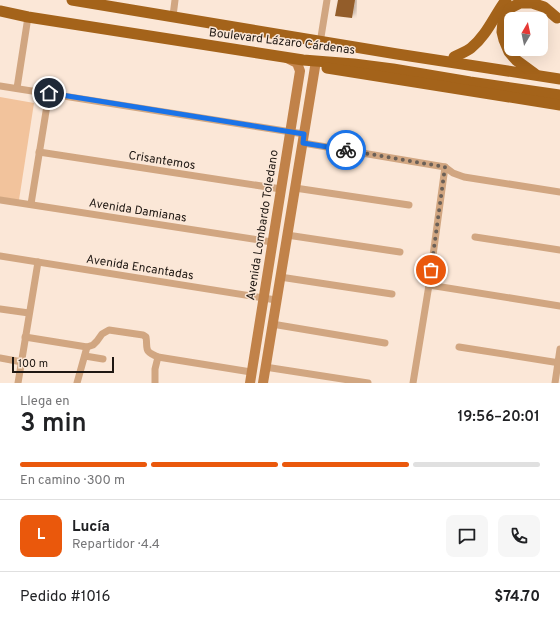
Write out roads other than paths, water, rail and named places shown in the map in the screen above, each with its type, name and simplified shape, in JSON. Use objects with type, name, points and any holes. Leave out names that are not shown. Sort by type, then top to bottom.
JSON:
[{"type":"highway","name":"Boulevard Lázaro Cárdenas","points":[[72,0],[396,54],[560,79]]},
{"type":"highway","points":[[454,57],[469,49],[480,39],[506,0]]},
{"type":"highway","points":[[549,0],[559,20]]},
{"type":"highway","points":[[537,76],[516,60],[509,52],[502,32],[503,21],[510,8],[520,3],[532,3],[544,7],[559,20]]},
{"type":"highway","name":"Boulevard Lázaro Cárdenas","points":[[0,11],[28,17],[302,60],[393,69],[560,95]]},
{"type":"highway","points":[[299,37],[321,37],[560,75]]},
{"type":"highway","points":[[302,60],[315,67],[560,105]]},
{"type":"main road","name":"Avenida Lombardo Toledano","points":[[250,383],[300,71],[297,63],[283,56]]},
{"type":"main road","points":[[263,383],[315,67]]},
{"type":"street","points":[[173,16],[175,0]]},
{"type":"street","points":[[321,37],[327,0]]},
{"type":"street","points":[[17,88],[28,17]]},
{"type":"street","points":[[0,86],[290,132],[304,138],[445,167],[452,173],[464,177],[560,192]]},
{"type":"street","points":[[31,204],[49,93]]},
{"type":"street","name":"Crisantemos","points":[[39,152],[281,190]]},
{"type":"street","points":[[413,383],[429,285],[445,167]]},
{"type":"street","points":[[295,188],[409,205]]},
{"type":"street","name":"Avenida Damianas","points":[[0,200],[272,242]]},
{"type":"street","points":[[287,235],[400,252]]},
{"type":"street","points":[[475,237],[560,250]]},
{"type":"street","name":"Avenida Encantadas","points":[[0,256],[276,300]]},
{"type":"street","points":[[18,383],[38,262]]},
{"type":"street","points":[[280,277],[392,294]]},
{"type":"street","points":[[429,285],[560,306]]},
{"type":"street","points":[[0,309],[29,313]]},
{"type":"street","points":[[272,324],[385,344]]},
{"type":"street","points":[[25,337],[87,347],[93,345],[102,334],[109,330],[143,335],[146,337],[148,351],[158,357],[251,372]]},
{"type":"street","points":[[77,383],[87,347]]},
{"type":"street","points":[[459,347],[559,363]]},
{"type":"street","points":[[555,383],[560,349]]},
{"type":"street","points":[[85,356],[103,359]]},
{"type":"street","points":[[155,383],[155,369],[158,357]]},
{"type":"street","points":[[0,358],[22,362]]},
{"type":"street","points":[[265,367],[368,383]]}]
